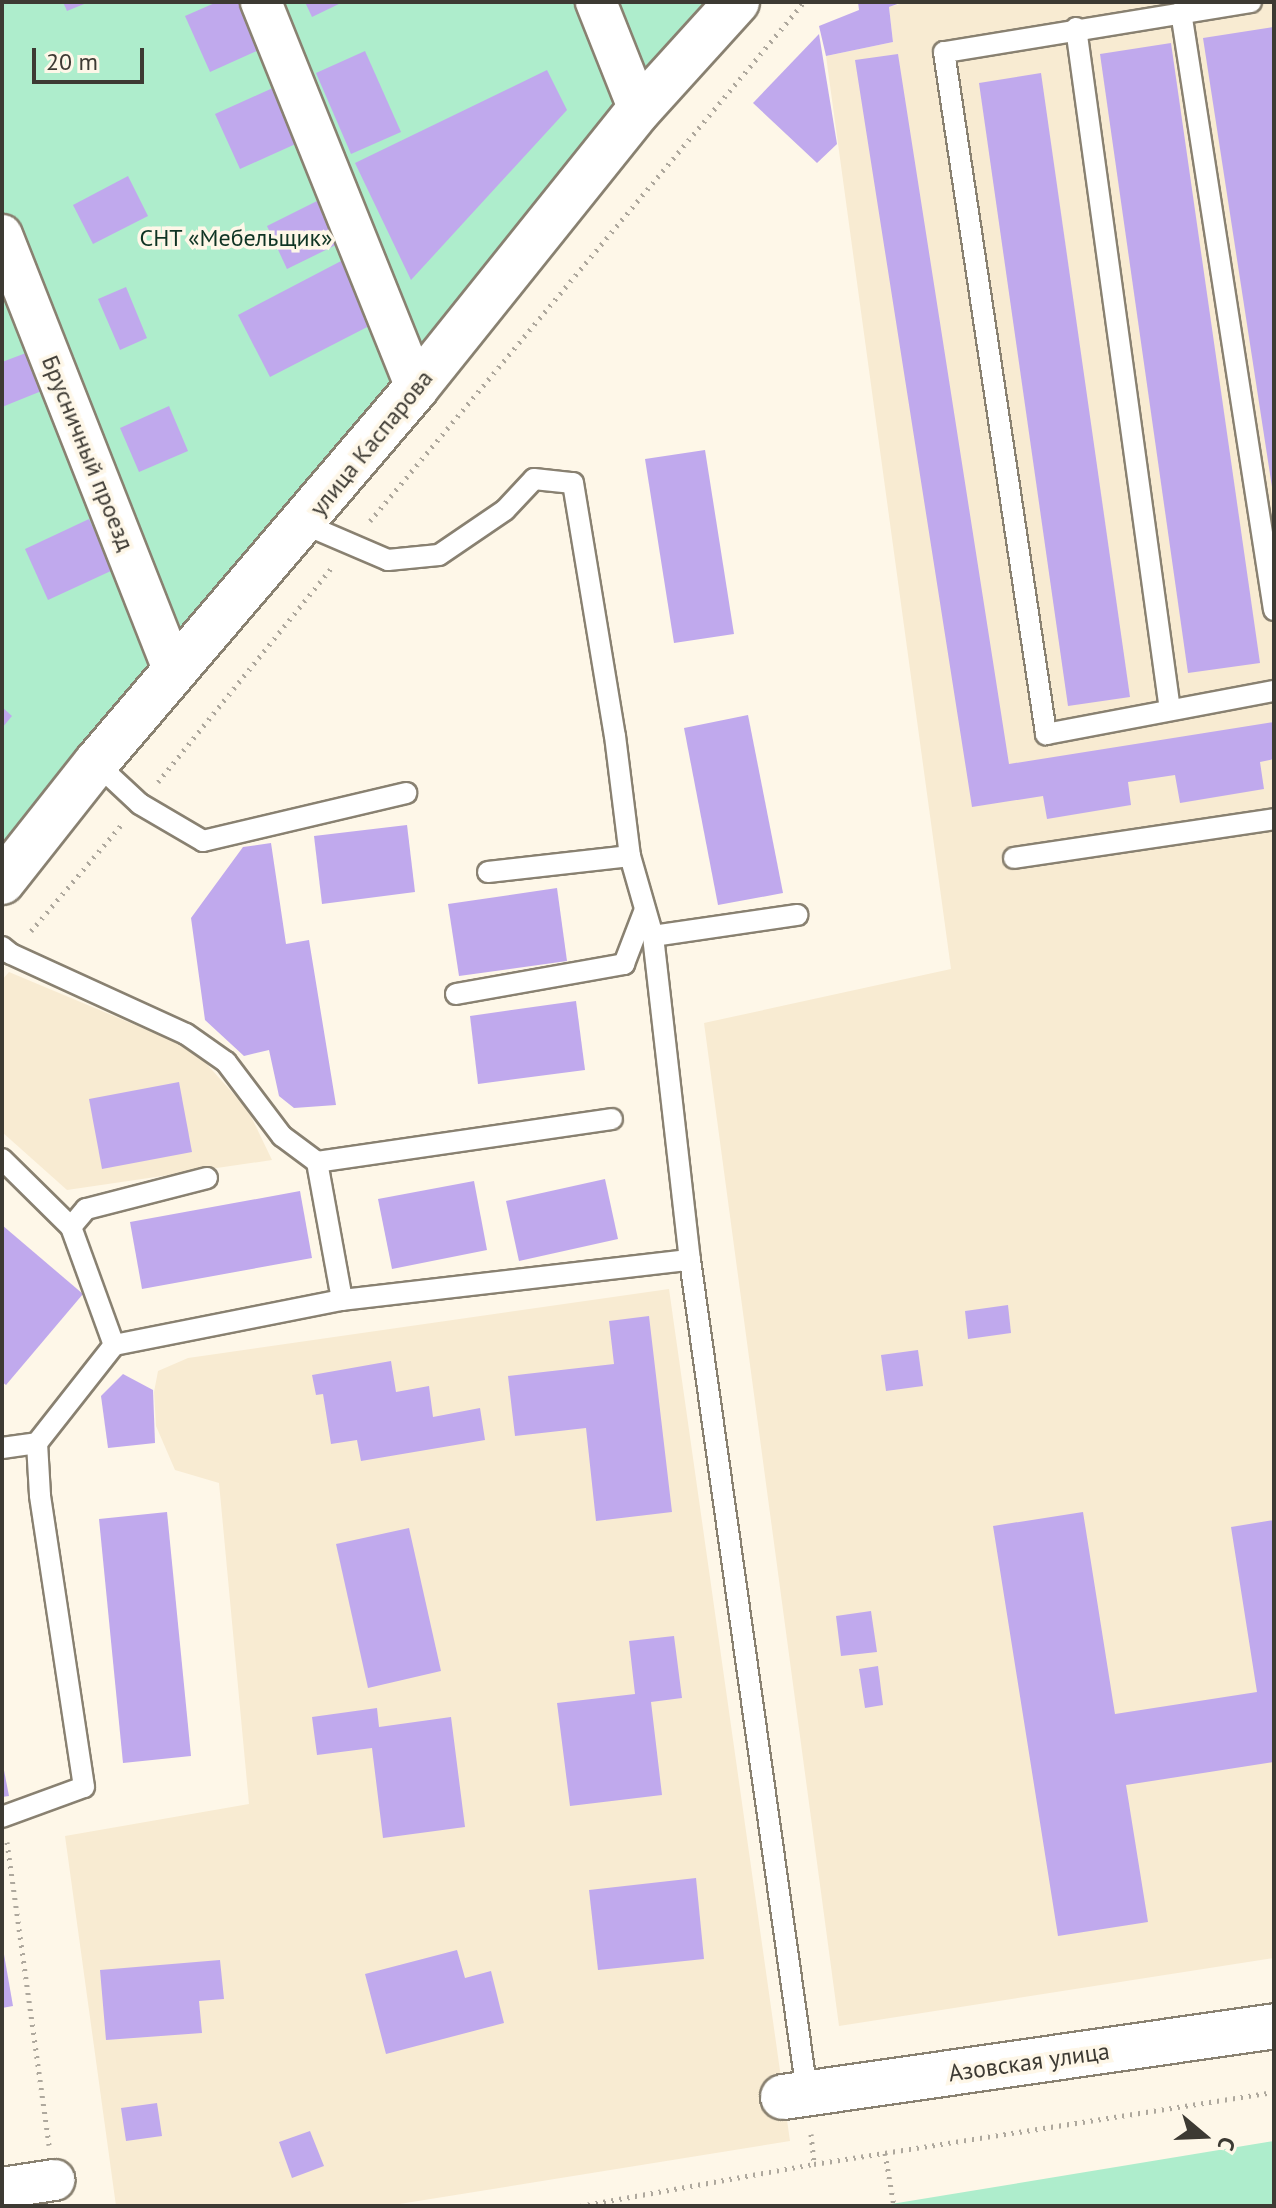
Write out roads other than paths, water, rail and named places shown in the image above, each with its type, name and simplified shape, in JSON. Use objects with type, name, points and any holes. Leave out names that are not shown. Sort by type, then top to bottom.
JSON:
[{"type":"main road","name":"улица Каспарова","points":[[2,882],[96,763],[304,524],[639,110],[737,2]]},
{"type":"main road","name":"Азовская улица","points":[[795,2095],[1274,2026]]},
{"type":"street","points":[[261,2],[416,388]]},
{"type":"street","points":[[596,2],[639,110]]},
{"type":"street","name":"Брусничный проезд","points":[[2,235],[174,671]]},
{"type":"street","points":[[2,2188],[54,2180]]},
{"type":"lane","points":[[1251,2],[1076,28],[944,52],[1046,734],[1274,691]]},
{"type":"lane","points":[[1181,12],[1274,610]]},
{"type":"lane","points":[[1076,28],[1170,710]]},
{"type":"lane","points":[[304,524],[388,560],[439,555],[505,510],[534,479],[573,483],[615,736],[630,856],[653,936],[690,1260],[795,2095]]},
{"type":"lane","points":[[96,763],[140,804],[203,841],[406,793]]},
{"type":"lane","points":[[1014,858],[1274,819]]},
{"type":"lane","points":[[488,872],[630,856]]},
{"type":"lane","points":[[456,994],[624,964],[644,912]]},
{"type":"lane","points":[[653,936],[797,915]]},
{"type":"lane","points":[[6,950],[186,1034],[226,1062],[282,1136],[317,1162],[342,1300]]},
{"type":"lane","points":[[317,1162],[612,1119]]},
{"type":"lane","points":[[2,1159],[71,1227],[114,1345]]},
{"type":"lane","points":[[71,1227],[86,1209],[207,1178]]},
{"type":"lane","points":[[3,1817],[84,1787],[40,1495],[37,1443],[114,1345],[342,1300],[690,1260]]},
{"type":"lane","points":[[2,1448],[37,1443]]},
{"type":"park label","name":"СНТ «Мебельщик»","points":[[236,238]]}]
